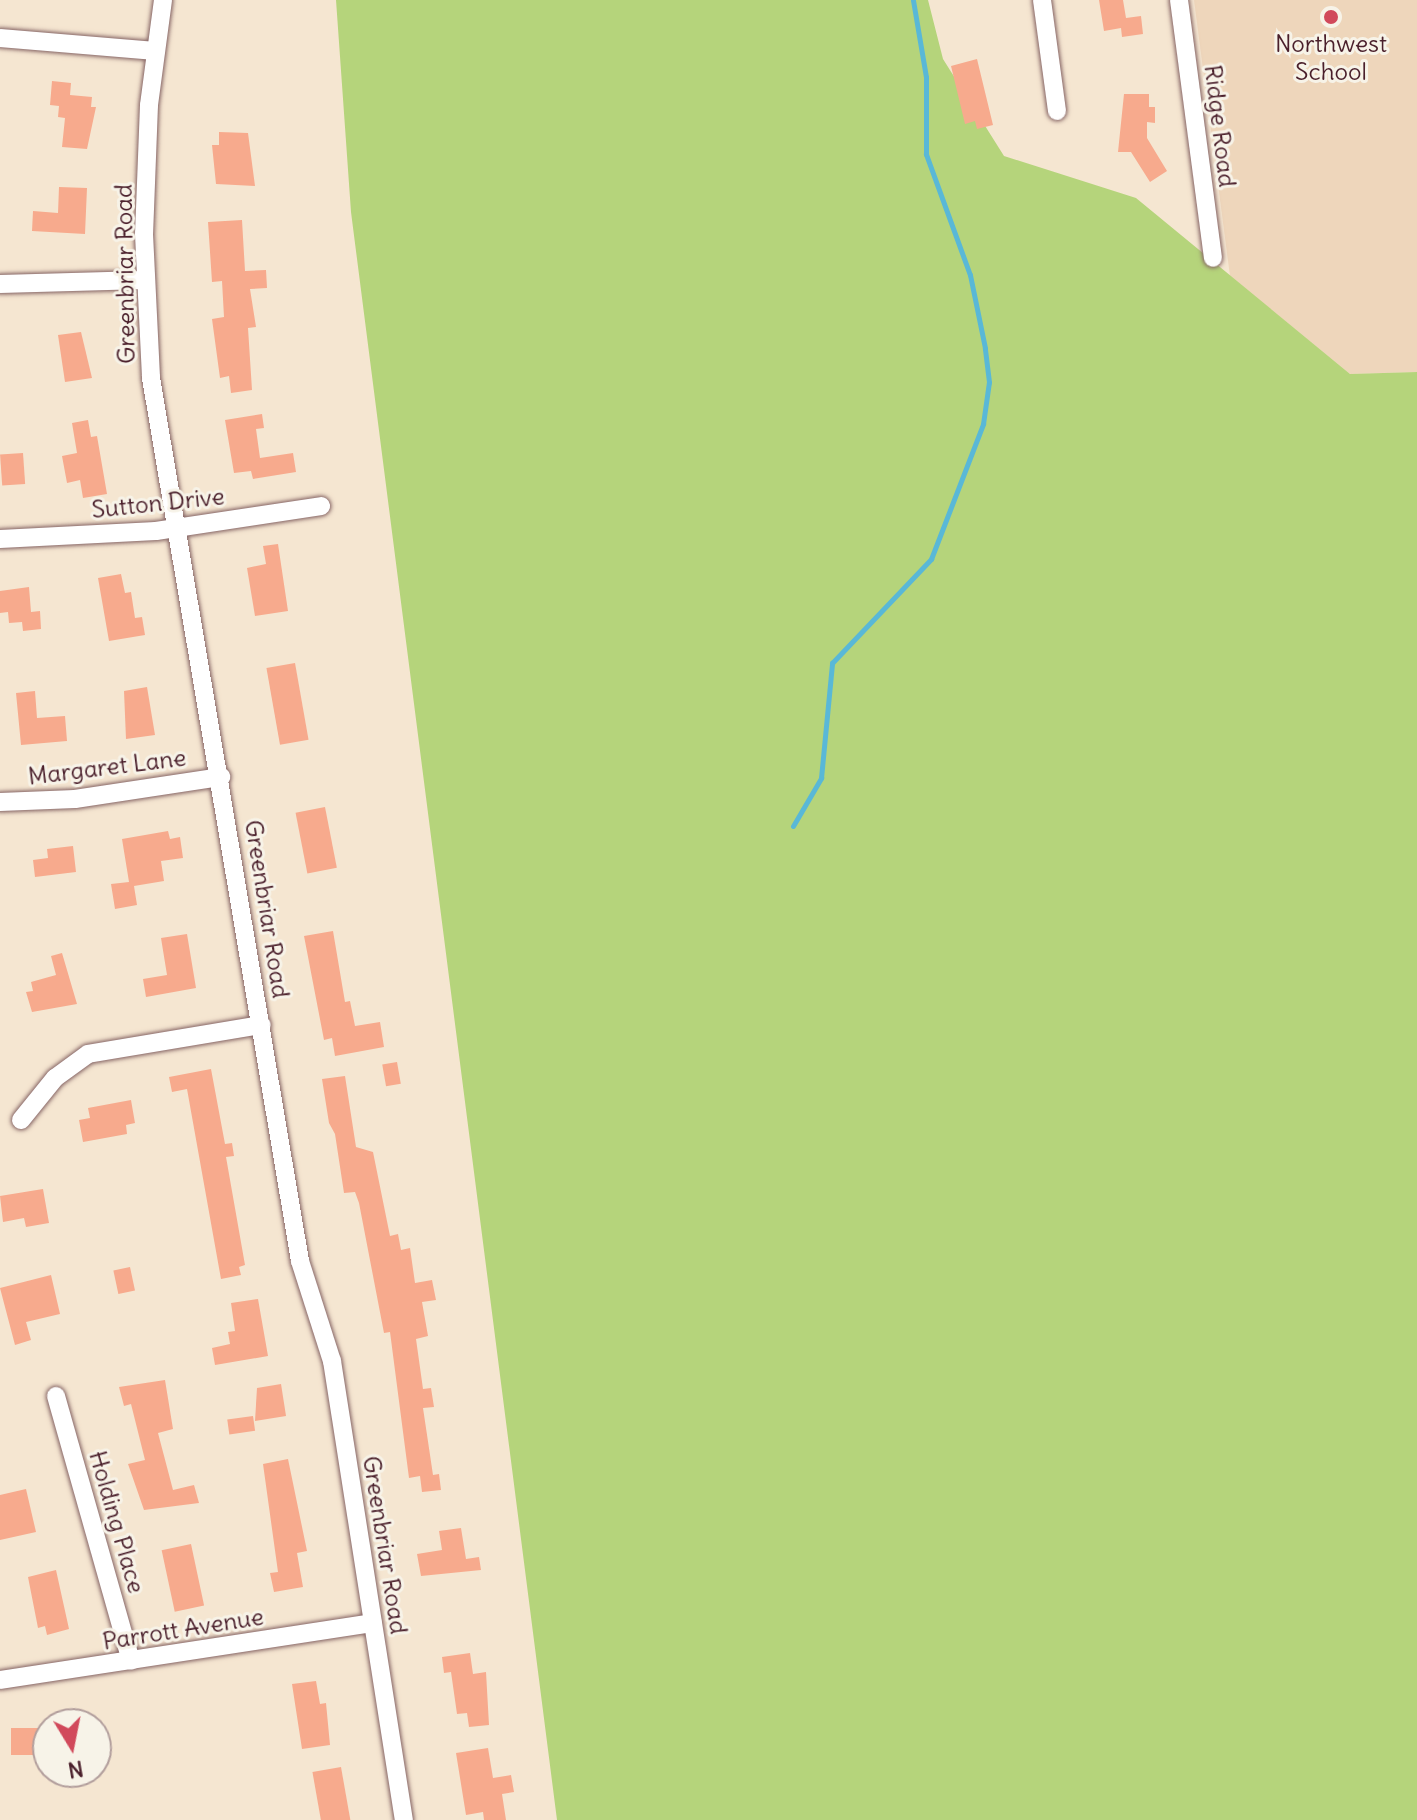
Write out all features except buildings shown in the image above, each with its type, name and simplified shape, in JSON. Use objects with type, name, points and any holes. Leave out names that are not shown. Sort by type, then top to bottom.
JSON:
[{"type":"street","name":"Greenbriar Road","points":[[163,0],[155,51],[144,280],[151,378],[221,777],[300,1261],[332,1361],[404,1820]]},
{"type":"street","points":[[1042,0],[1057,111]]},
{"type":"street","name":"Ridge Road","points":[[1179,0],[1213,258]]},
{"type":"street","points":[[0,38],[155,51]]},
{"type":"street","points":[[0,284],[144,280]]},
{"type":"street","name":"Sutton Drive","points":[[0,539],[177,528],[321,506]]},
{"type":"street","name":"Margaret Lane","points":[[0,802],[75,799],[221,777]]},
{"type":"street","points":[[21,1120],[55,1078],[88,1054],[262,1025]]},
{"type":"street","name":"Holding Place","points":[[56,1396],[131,1661]]},
{"type":"street","name":"Parrott Avenue","points":[[0,1680],[373,1623]]},
{"type":"shaded area","points":[[1194,0],[1417,0],[1417,372],[1350,374],[1230,276]]},
{"type":"green space","points":[[336,0],[928,0],[943,59],[1004,156],[1136,198],[1350,374],[1417,372],[1417,1820],[557,1820],[351,212]]},
{"type":"waterway","points":[[793,826],[821,778],[832,663],[931,559],[983,424],[989,382],[985,348],[970,275],[926,154],[926,77],[913,0]]},
{"type":"place","name":"Northwest School","points":[[1331,17]]}]
